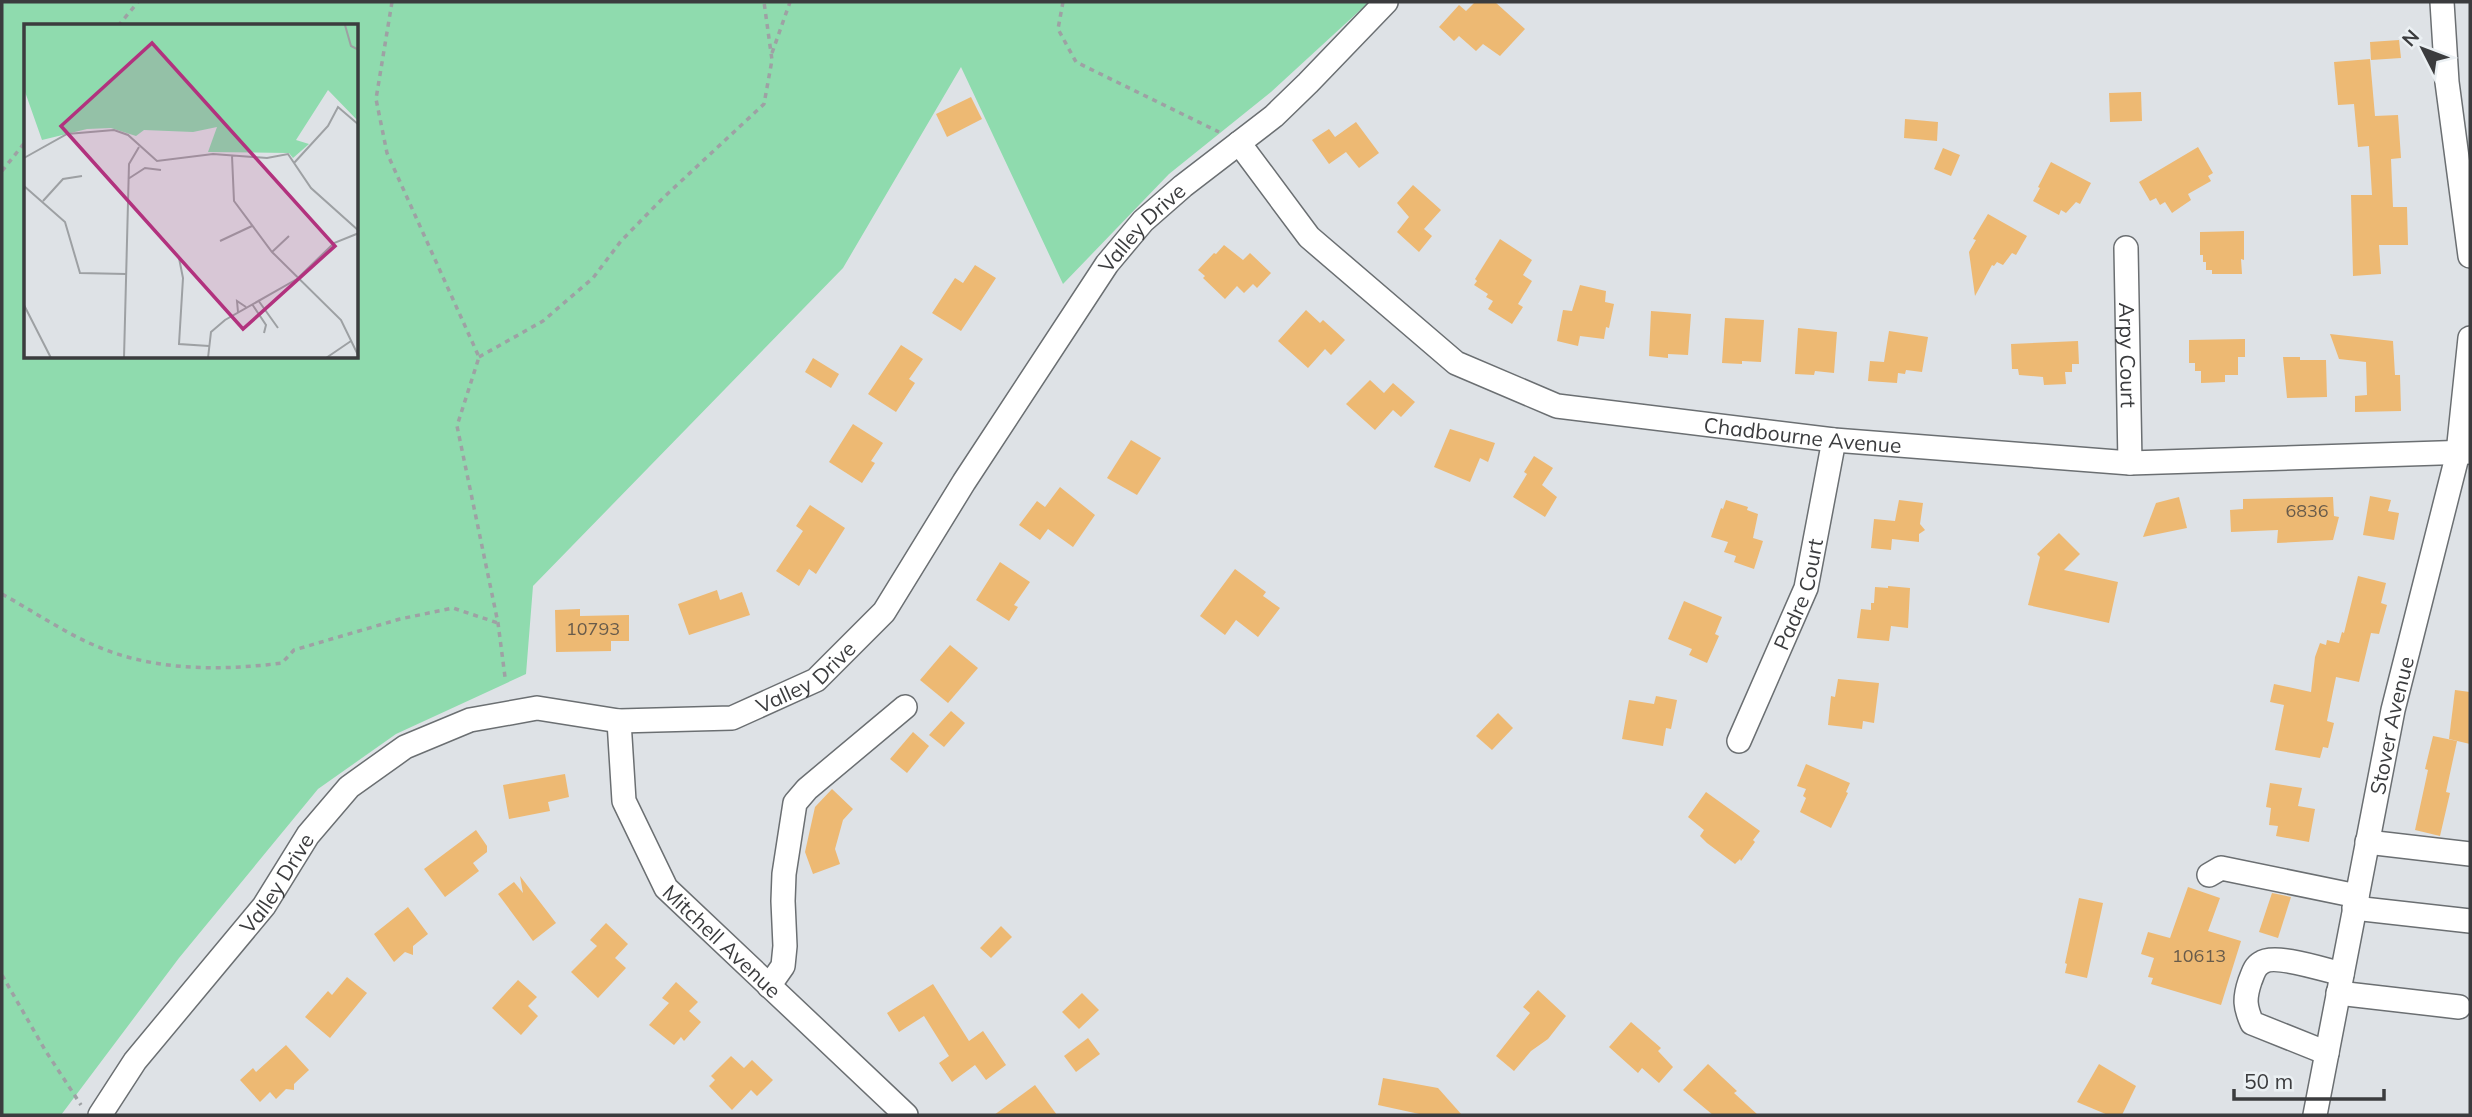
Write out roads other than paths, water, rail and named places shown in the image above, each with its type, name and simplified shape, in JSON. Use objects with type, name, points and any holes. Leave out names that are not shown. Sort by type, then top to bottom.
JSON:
[{"type":"street","name":"Valley Drive","points":[[100,1115],[135,1061],[264,906],[308,835],[349,787],[405,747],[470,720],[537,708],[619,721],[732,718],[816,680],[884,612],[964,482],[1107,264],[1143,221],[1273,116],[1386,2]]},
{"type":"street","points":[[2442,2],[2447,82],[2470,256]]},
{"type":"street","name":"Chadbourne Avenue","points":[[1239,143],[1309,237],[1456,363],[1557,406],[1834,440],[2130,463],[2464,452]]},
{"type":"street","name":"Arpy Court","points":[[2126,248],[2130,463]]},
{"type":"street","name":"Stover Avenue","points":[[2315,1115],[2393,710],[2464,452],[2470,338]]},
{"type":"street","name":"Padre Court","points":[[1739,741],[1806,588],[1834,440]]},
{"type":"street","points":[[769,986],[783,967],[783,901],[795,803],[807,789],[905,707]]},
{"type":"street","name":"Mitchell Avenue","points":[[619,721],[624,801],[666,888],[906,1115]]},
{"type":"street","points":[[2367,842],[2470,854]]},
{"type":"street","points":[[2209,875],[2221,868],[2355,902],[2470,921]]},
{"type":"street","points":[[2327,1053],[2252,1023],[2244,1006],[2254,970],[2262,961],[2275,959],[2340,983],[2459,1007]]}]
